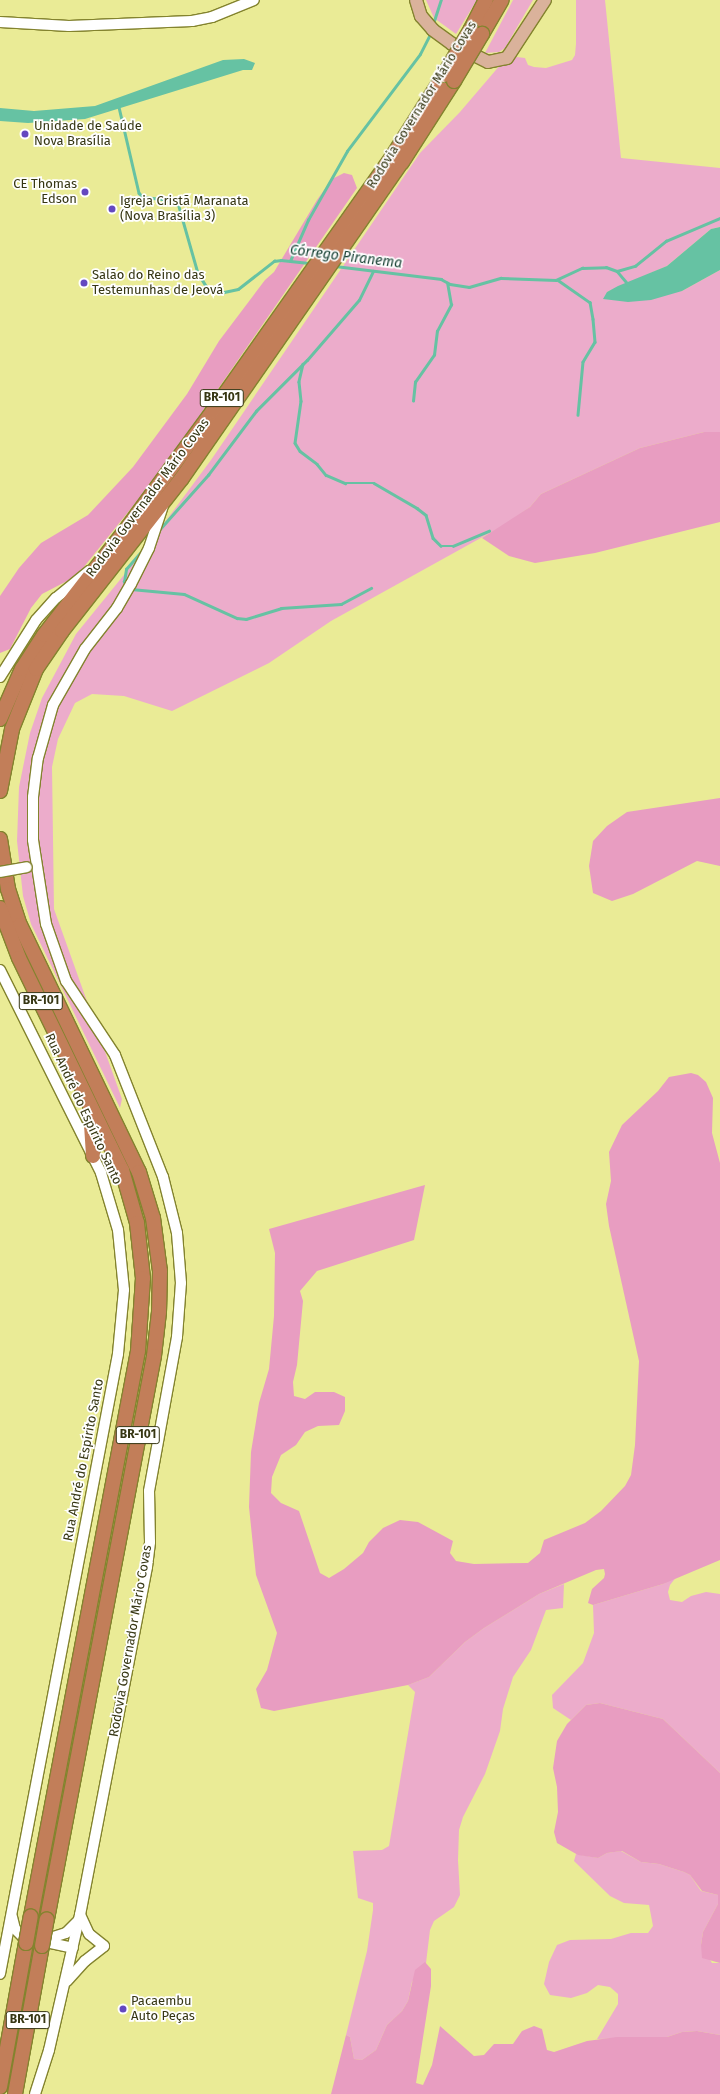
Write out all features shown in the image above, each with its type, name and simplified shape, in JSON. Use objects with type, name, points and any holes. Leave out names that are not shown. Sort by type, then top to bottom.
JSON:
[{"type":"highway","name":"Rodovia Governador Mário Covas","points":[[0,791],[12,729],[36,669],[62,631],[165,502],[402,162],[476,31],[497,1]]},
{"type":"highway","name":"Rodovia Governador Mário Covas","points":[[0,719],[22,669],[44,635],[213,411],[449,78]]},
{"type":"highway","name":"BR-101","points":[[0,839],[8,889],[20,925],[139,1172],[153,1218],[160,1271],[159,1312],[154,1356],[15,2094]]},
{"type":"highway","name":"BR-101","points":[[0,908],[19,958],[122,1170],[133,1205],[142,1260],[143,1315],[138,1351],[0,2087]]},
{"type":"highway","points":[[89,1100],[93,1156]]},
{"type":"main road","points":[[416,0],[421,16],[434,30],[452,44],[488,62],[507,58],[545,0]]},
{"type":"street","points":[[0,22],[69,26],[192,21],[212,17],[254,0]]},
{"type":"street","name":"Rodovia Governador Mário Covas","points":[[36,2094],[65,1983],[80,1915],[146,1567],[150,1483],[177,1337],[181,1283],[177,1233],[163,1177],[115,1055],[66,981],[46,924],[31,866],[33,797],[38,758],[53,705],[85,649],[117,608],[131,584],[149,548],[165,502]]},
{"type":"street","points":[[0,677],[23,638],[45,609],[102,560]]},
{"type":"street","points":[[0,872],[31,866]]},
{"type":"street","name":"Rua André do Espírito Santo","points":[[0,970],[93,1156],[108,1192],[118,1230],[124,1290],[121,1332],[11,1905],[0,1974]]},
{"type":"street","points":[[11,1905],[12,1922],[17,1932],[23,1936],[43,1943],[73,1948]]},
{"type":"street","points":[[43,1943],[70,1930],[80,1915]]},
{"type":"street","points":[[65,1983],[85,1961],[104,1946],[89,1934],[80,1915]]},
{"type":"shaded area","points":[[426,0],[477,0],[456,34],[434,18]]},
{"type":"shaded area","points":[[513,0],[533,0],[505,48],[499,52],[485,53]]},
{"type":"shaded area","points":[[576,0],[605,0],[621,158],[720,168],[720,227],[711,229],[667,266],[607,292],[682,291],[720,270],[720,432],[704,432],[640,448],[541,494],[530,507],[506,524],[331,621],[269,663],[172,711],[124,696],[92,694],[75,703],[58,739],[52,767],[54,909],[122,1099],[120,1108],[31,924],[23,896],[17,841],[19,787],[30,733],[42,698],[76,634],[145,549],[211,460],[420,153],[460,112],[501,64],[517,57],[525,58],[528,65],[546,68],[572,60],[575,55],[576,44]]},
{"type":"shaded area","points":[[244,59],[255,63],[252,70],[243,70],[85,119],[28,123],[0,121],[0,108],[34,111],[95,106],[223,60]]},
{"type":"shaded area","points":[[344,173],[352,175],[357,188],[162,470],[83,568],[69,580],[42,594],[31,608],[10,649],[0,653],[0,596],[19,568],[41,543],[88,515],[133,467],[187,394],[219,341],[265,280],[274,272],[317,200],[332,179]]},
{"type":"shaded area","points":[[720,227],[720,270],[682,291],[651,300],[628,302],[603,299],[607,292],[618,286],[667,266],[711,229]]},
{"type":"shaded area","points":[[704,432],[720,432],[720,522],[595,553],[535,563],[509,556],[482,538],[530,507],[541,494],[640,448]]},
{"type":"shaded area","points":[[720,798],[720,866],[697,861],[633,894],[612,901],[593,893],[589,866],[593,841],[607,826],[627,812]]},
{"type":"shaded area","points":[[691,1073],[698,1075],[706,1082],[713,1098],[712,1133],[720,1163],[720,1560],[663,1584],[593,1605],[588,1603],[592,1589],[604,1578],[605,1574],[604,1569],[596,1570],[539,1594],[484,1628],[465,1642],[429,1677],[408,1685],[274,1711],[261,1708],[256,1689],[267,1670],[277,1633],[256,1575],[249,1507],[251,1452],[259,1403],[269,1369],[274,1316],[275,1253],[269,1229],[425,1185],[414,1240],[317,1271],[300,1291],[303,1301],[297,1365],[293,1382],[294,1396],[305,1399],[315,1392],[334,1392],[345,1397],[345,1411],[339,1425],[318,1426],[305,1432],[296,1445],[281,1455],[272,1477],[271,1493],[281,1503],[299,1511],[320,1573],[329,1578],[344,1569],[363,1553],[369,1542],[383,1528],[400,1520],[418,1522],[453,1541],[450,1553],[456,1561],[474,1564],[528,1563],[540,1553],[544,1540],[585,1523],[601,1511],[625,1486],[631,1475],[635,1445],[639,1361],[609,1226],[606,1204],[611,1181],[609,1152],[622,1125],[658,1091],[669,1077]]},
{"type":"shaded area","points":[[677,1576],[670,1585],[668,1592],[670,1600],[682,1602],[691,1596],[706,1592],[720,1594],[720,1773],[663,1719],[600,1703],[586,1705],[571,1720],[553,1708],[552,1695],[583,1663],[594,1633],[593,1605],[663,1584]]},
{"type":"shaded area","points":[[564,1584],[563,1608],[546,1610],[531,1650],[513,1677],[503,1709],[500,1731],[485,1774],[463,1817],[459,1830],[458,1860],[460,1895],[454,1907],[434,1921],[430,1930],[426,1963],[412,1982],[408,2001],[402,2011],[387,2025],[376,2050],[362,2060],[354,2059],[350,2037],[346,2035],[367,1951],[373,1903],[358,1898],[353,1851],[382,1850],[389,1846],[415,1692],[408,1685],[429,1677],[465,1642],[484,1628],[539,1594]]},
{"type":"shaded area","points":[[600,1703],[663,1719],[720,1773],[720,1963],[702,1958],[701,1945],[703,1932],[718,1904],[718,1895],[702,1891],[690,1875],[684,1872],[659,1864],[641,1862],[622,1851],[607,1853],[598,1858],[578,1855],[557,1843],[554,1832],[558,1812],[557,1787],[553,1768],[557,1741],[567,1724],[586,1705]]},
{"type":"shaded area","points":[[621,1851],[641,1862],[659,1864],[684,1872],[690,1875],[701,1891],[718,1895],[718,1904],[703,1932],[701,1945],[712,1963],[720,1963],[720,2035],[697,2031],[682,2032],[667,2037],[597,2039],[618,2004],[618,1994],[610,1987],[598,1985],[587,1993],[571,1998],[550,1995],[544,1984],[549,1962],[557,1945],[570,1940],[611,1939],[631,1933],[648,1933],[653,1926],[649,1905],[624,1903],[610,1896],[574,1861],[576,1854],[598,1858],[607,1853]]},
{"type":"shaded area","points":[[425,1962],[431,1969],[431,1986],[416,2083],[423,2085],[432,2065],[440,2026],[474,2056],[484,2055],[494,2044],[513,2044],[522,2031],[534,2026],[542,2029],[547,2050],[554,2052],[587,2041],[617,2037],[667,2037],[682,2032],[697,2031],[720,2035],[720,2094],[331,2094],[346,2035],[350,2037],[354,2059],[362,2060],[376,2050],[387,2025],[402,2011],[408,2001],[415,1970]]},
{"type":"waterway","points":[[433,24],[441,0]]},
{"type":"waterway","points":[[290,261],[308,220],[347,151],[420,54],[431,32]]},
{"type":"waterway","name":"Córrego Piranema","points":[[119,107],[139,193],[143,197],[171,200],[178,203],[198,273],[208,289],[224,292],[238,289],[274,261],[281,260],[311,263]]},
{"type":"waterway","name":"Córrego Piranema","points":[[617,271],[635,266],[666,241],[720,218]]},
{"type":"waterway","name":"Córrego Piranema","points":[[335,266],[441,279],[450,284],[469,287],[501,278],[556,280],[582,268],[606,267],[617,271],[628,284]]},
{"type":"waterway","points":[[159,530],[208,475],[256,411],[307,360],[359,300],[373,271]]},
{"type":"waterway","points":[[558,280],[590,302],[593,319],[595,342],[583,362],[578,415]]},
{"type":"waterway","points":[[413,401],[415,382],[434,355],[437,331],[451,305],[447,283]]},
{"type":"waterway","points":[[303,364],[299,382],[301,401],[295,443],[300,451],[317,464],[326,475],[345,483],[374,483],[417,508],[426,515],[433,538],[441,546],[453,546],[489,531]]},
{"type":"waterway","points":[[127,587],[124,582],[126,569],[145,547]]},
{"type":"waterway","points":[[131,589],[184,594],[237,618],[246,619],[281,608],[341,604],[371,588]]},
{"type":"place","name":"Unidade de Saúde Nova Brasília","points":[[25,134]]},
{"type":"place","name":"CE Thomas Edson","points":[[85,192]]},
{"type":"place","name":"Igreja Cristã Maranata (Nova Brasília 3)","points":[[112,209]]},
{"type":"place","name":"Salão do Reino das Testemunhas de Jeová","points":[[84,283]]},
{"type":"place","name":"Pacaembu Auto Peças","points":[[123,2009]]}]
